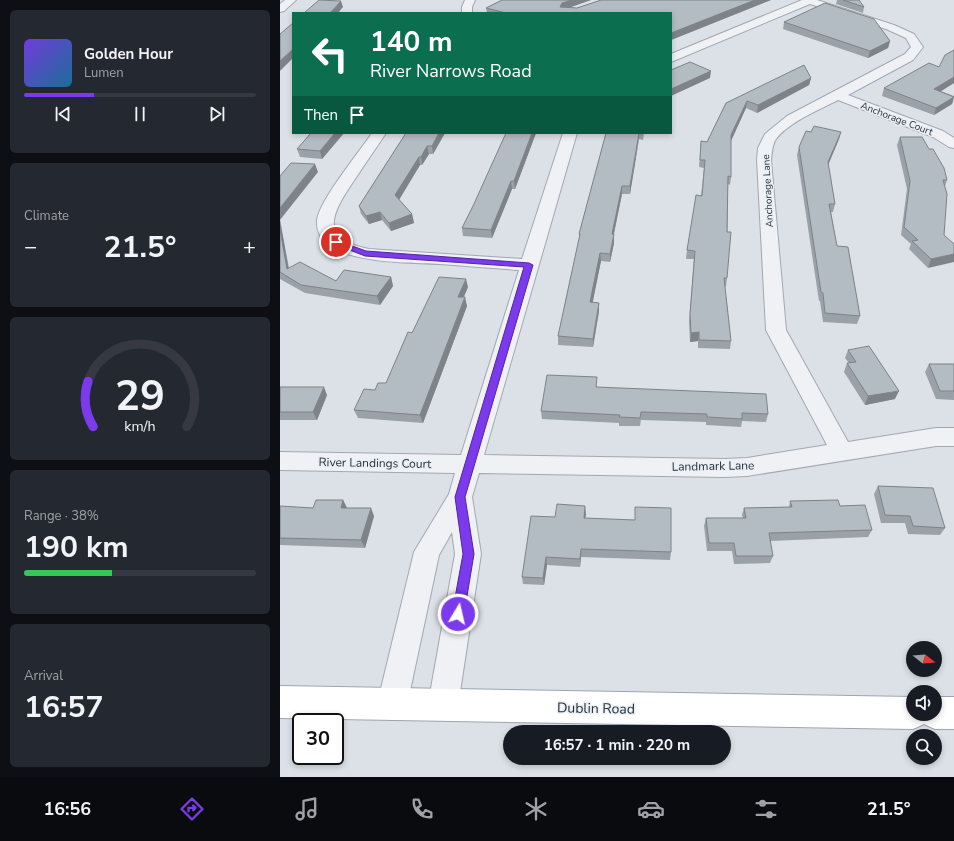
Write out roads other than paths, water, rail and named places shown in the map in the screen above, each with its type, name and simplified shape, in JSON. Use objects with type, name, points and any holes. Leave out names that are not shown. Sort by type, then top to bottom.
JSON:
[{"type":"main road","name":"Dublin Road","points":[[280,702],[906,713]]},
{"type":"main road","points":[[942,713],[954,713]]},
{"type":"street","points":[[280,9],[291,0]]},
{"type":"street","points":[[467,12],[466,7],[470,0]]},
{"type":"street","points":[[672,58],[810,0]]},
{"type":"street","name":"Anchorage Lane","points":[[810,0],[890,27],[910,36],[917,47],[909,57],[792,119],[770,137],[765,148],[764,160],[776,330],[842,451]]},
{"type":"street","name":"Anchorage Court","points":[[837,95],[938,134],[954,144]]},
{"type":"street","points":[[378,134],[330,204],[326,214],[324,224],[328,234],[336,242],[365,253],[529,265]]},
{"type":"street","points":[[392,705],[427,552],[460,497],[570,134]]},
{"type":"street","name":"Landmark Lane","points":[[470,465],[747,467],[936,437],[954,437]]},
{"type":"street","name":"River Landings Court","points":[[280,461],[470,465]]},
{"type":"street","points":[[443,705],[468,554],[460,497]]}]
